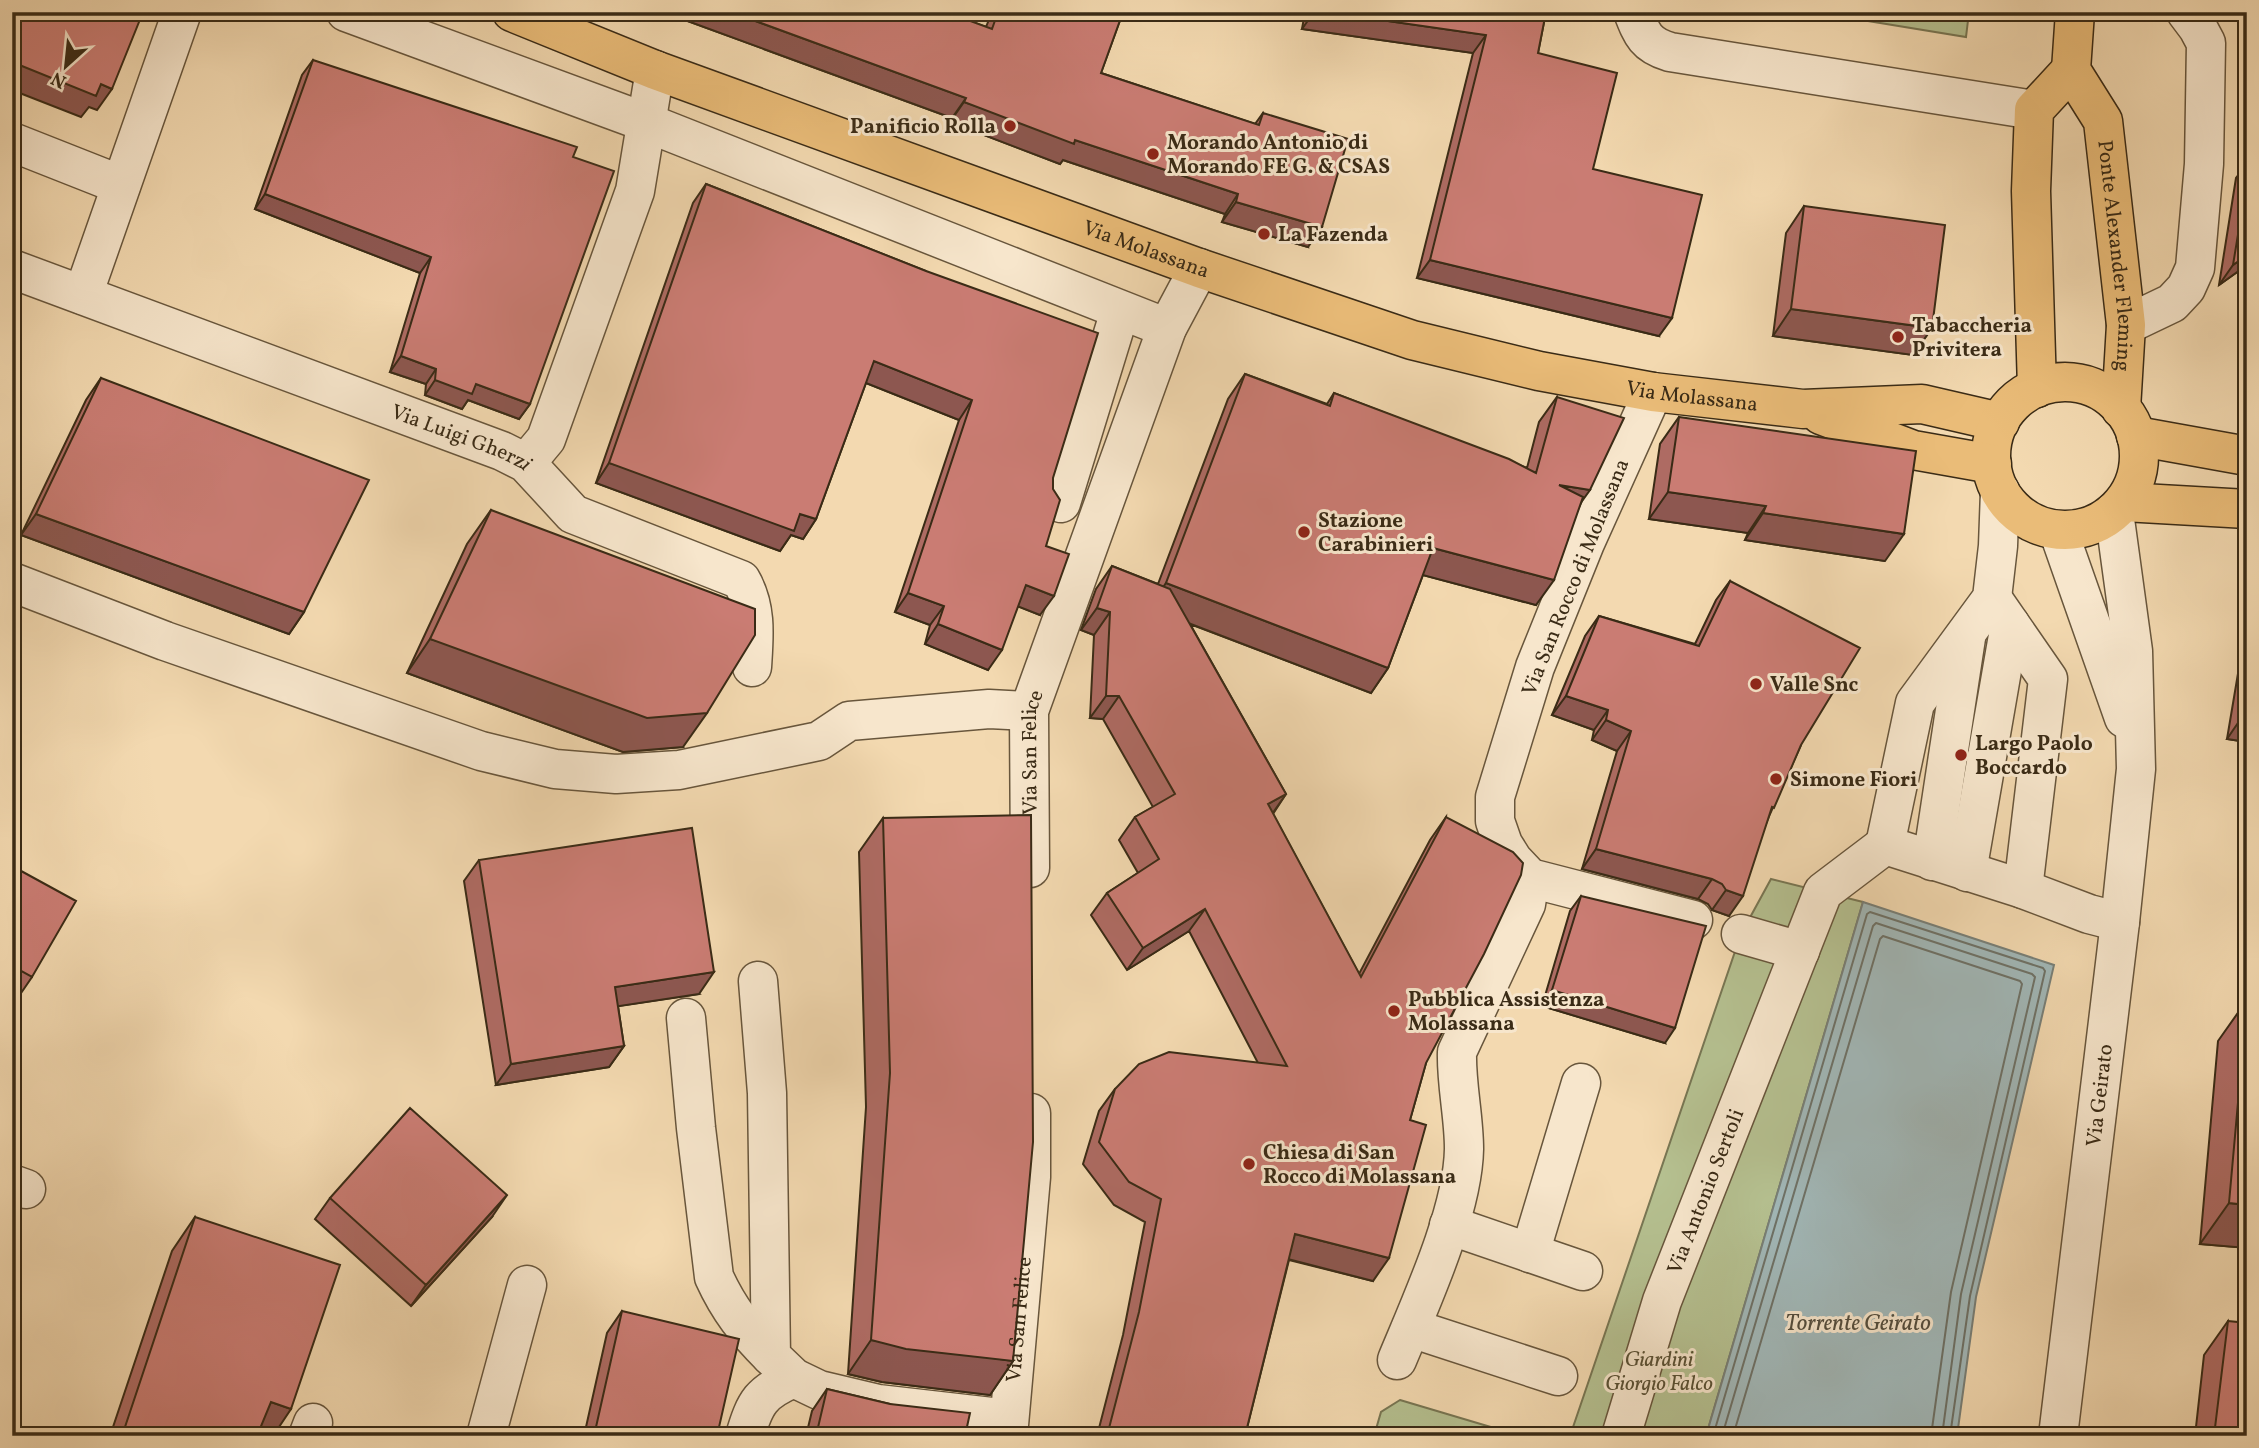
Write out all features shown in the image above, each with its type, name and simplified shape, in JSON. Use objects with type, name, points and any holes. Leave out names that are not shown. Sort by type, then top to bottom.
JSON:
[{"type":"main road","points":[[2037,388],[2031,191],[2034,110],[2071,70],[2075,12]]},
{"type":"main road","name":"Via Molassana","points":[[520,14],[655,70],[1199,268],[1412,340],[1539,371],[1653,393],[1803,409],[1922,404],[2000,422]]},
{"type":"main road","name":"Ponte Alexander Fleming","points":[[2071,70],[2103,121],[2126,325],[2129,423]]},
{"type":"main road","points":[[2060,382],[2083,384],[2104,394],[2129,423],[2140,454],[2139,472],[2119,507],[2102,521],[2087,527],[2058,530],[2040,525],[2012,508],[1996,477],[1993,441],[2000,422],[2016,401],[2037,388],[2060,382]]},
{"type":"main road","name":"Via Molassana","points":[[1803,409],[1913,450],[1996,477]]},
{"type":"main road","points":[[2129,423],[2247,456]]},
{"type":"main road","points":[[2119,507],[2247,509]]},
{"type":"street","points":[[83,295],[183,12]]},
{"type":"street","points":[[346,12],[645,122],[1167,328]]},
{"type":"street","points":[[1633,12],[1643,36],[1655,47],[1670,52],[2034,110]]},
{"type":"street","points":[[2126,325],[2172,303],[2186,288],[2195,268],[2204,164],[2206,44],[2191,16],[2186,12]]},
{"type":"street","name":"Via Luigi Gherzi","points":[[12,269],[502,451],[526,463],[546,439],[612,262],[635,191],[655,70]]},
{"type":"street","points":[[12,142],[121,185]]},
{"type":"street","name":"Via San Felice","points":[[1030,903],[1029,711],[1167,328],[1199,268]]},
{"type":"street","points":[[1061,503],[1120,311]]},
{"type":"street","name":"Via San Rocco di Molassana","points":[[1530,878],[1513,860],[1503,844],[1495,821],[1495,797],[1535,667],[1585,543],[1653,393]]},
{"type":"street","points":[[526,463],[573,514],[741,580],[750,596],[753,619],[752,667]]},
{"type":"street","points":[[1950,866],[2001,611],[1996,477]]},
{"type":"street","name":"Via Geirato","points":[[2058,1436],[2120,922],[2136,753],[2133,651],[2119,507]]},
{"type":"street","name":"Via Geirato","points":[[2058,530],[2136,753]]},
{"type":"street","points":[[12,582],[165,641],[481,751],[555,769],[615,774],[679,770],[819,741],[849,721],[989,709],[1029,711]]},
{"type":"street","points":[[2001,611],[1967,631],[1915,703],[1885,845],[2120,922]]},
{"type":"street","points":[[2001,611],[2048,679],[2023,889]]},
{"type":"street","points":[[1950,866],[1967,631]]},
{"type":"street","name":"Via Antonio Sertoli","points":[[1621,1436],[1662,1301],[1823,892],[1885,845]]},
{"type":"street","points":[[1558,1376],[1404,1344],[1449,1225],[1464,1149],[1456,1075],[1457,1052],[1526,904],[1530,878],[1693,920]]},
{"type":"street","points":[[1741,934],[1800,951]]},
{"type":"street","points":[[745,1436],[752,1411],[770,1389],[782,1367],[758,981]]},
{"type":"street","points":[[687,1018],[696,1128],[714,1277],[743,1328],[782,1367],[819,1390],[878,1404],[1008,1427]]},
{"type":"street","name":"Via San Felice","points":[[1008,1427],[1031,1177],[1030,1081]]},
{"type":"street","points":[[1530,1253],[1581,1083]]},
{"type":"street","points":[[1449,1225],[1583,1271]]},
{"type":"street","points":[[486,1436],[527,1285]]},
{"type":"green space","points":[[1813,12],[1969,12],[1966,37]]},
{"type":"green space","name":"Giardini Giorgio Falco","points":[[1771,879],[1863,902],[1706,1436],[1570,1436],[1741,934]]},
{"type":"green space","points":[[1400,1400],[1521,1436],[1374,1436],[1381,1412]]},
{"type":"water","name":"Torrente Geirato","points":[[1863,902],[2054,965],[1976,1297],[1957,1436],[1706,1436]]},
{"type":"building","points":[[12,12],[143,12],[112,89],[101,84],[96,96],[12,62]]},
{"type":"building","points":[[731,12],[946,12],[992,29],[998,12],[1123,12],[1101,73],[1259,125],[1263,113],[1348,139],[1322,227],[1236,202],[1238,194],[1075,140],[1074,144],[964,102],[966,98]]},
{"type":"building","points":[[1325,12],[1546,12],[1538,53],[1617,73],[1593,169],[1702,195],[1672,318],[1430,260],[1486,35]]},
{"type":"building","points":[[313,60],[577,147],[573,157],[614,171],[530,404],[476,384],[472,394],[435,380],[436,369],[401,356],[431,257],[265,194]]},
{"type":"building","points":[[2247,180],[2247,255],[2233,265]]},
{"type":"building","points":[[706,184],[926,271],[1098,333],[1053,478],[1053,489],[1060,500],[1046,546],[1069,554],[1054,596],[1026,585],[1002,650],[938,624],[944,606],[908,593],[972,400],[874,361],[816,519],[800,514],[794,531],[609,463]]},
{"type":"building","points":[[1804,206],[1945,225],[1932,328],[1791,309]]},
{"type":"building","name":"Stazione Carabinieri","points":[[1245,374],[1330,406],[1334,393],[1509,459],[1536,473],[1557,397],[1624,418],[1590,490],[1559,485],[1583,497],[1554,580],[1433,548],[1388,668],[1166,583]]},
{"type":"building","points":[[101,378],[369,480],[304,612],[36,514]]},
{"type":"building","points":[[1679,417],[1916,451],[1904,534],[1763,513],[1766,506],[1668,492]]},
{"type":"building","points":[[491,510],[755,609],[755,635],[707,713],[647,718],[430,639]]},
{"type":"building","points":[[1112,566],[1170,589],[1286,794],[1268,804],[1361,977],[1446,817],[1513,852],[1523,863],[1521,875],[1484,954],[1426,1063],[1410,1120],[1426,1125],[1389,1258],[1295,1234],[1245,1436],[1107,1436],[1139,1312],[1161,1199],[1129,1182],[1099,1142],[1115,1089],[1139,1064],[1169,1052],[1287,1066],[1205,909],[1143,948],[1107,893],[1159,859],[1135,817],[1175,794],[1119,696],[1106,696],[1110,612],[1097,608]]},
{"type":"building","points":[[1730,581],[1860,648],[1801,745],[1774,808],[1772,807],[1743,896],[1726,890],[1722,884],[1712,879],[1596,849],[1631,731],[1606,720],[1608,710],[1566,696],[1599,616],[1699,646]]},
{"type":"building","points":[[2247,688],[2247,718],[2242,717]]},
{"type":"building","points":[[1031,815],[1033,1142],[1013,1361],[906,1349],[871,1340],[890,1073],[883,818]]},
{"type":"building","points":[[692,828],[714,972],[615,987],[624,1046],[511,1064],[479,860]]},
{"type":"building","points":[[12,866],[76,901],[32,977],[12,966]]},
{"type":"building","points":[[1581,896],[1706,926],[1675,1028],[1552,990]]},
{"type":"building","points":[[2247,1002],[2247,1205],[2229,1203]]},
{"type":"building","points":[[410,1108],[507,1195],[426,1285],[330,1198]]},
{"type":"building","points":[[195,1217],[340,1265],[291,1409],[271,1402],[257,1436],[122,1436]]},
{"type":"building","points":[[622,1311],[739,1339],[717,1436],[594,1436]]},
{"type":"building","points":[[2228,1321],[2247,1323],[2247,1436],[2214,1436]]},
{"type":"building","points":[[827,1389],[890,1404],[970,1413],[965,1436],[816,1436]]},
{"type":"place","name":"Panificio Rolla","points":[[1010,126]]},
{"type":"place","name":"Morando Antonio di Morando FE G. & CSAS","points":[[1153,154]]},
{"type":"place","name":"La Fazenda","points":[[1264,234]]},
{"type":"place","name":"Tabaccheria Privitera","points":[[1898,337]]},
{"type":"place","name":"Stazione Carabinieri","points":[[1304,532]]},
{"type":"place","name":"Valle Snc","points":[[1756,684]]},
{"type":"place","name":"Largo Paolo Boccardo","points":[[1961,755]]},
{"type":"place","name":"Simone Fiori","points":[[1776,779]]},
{"type":"place","name":"Pubblica Assistenza Molassana","points":[[1394,1011]]},
{"type":"place","name":"Chiesa di San Rocco di Molassana","points":[[1249,1164]]}]
